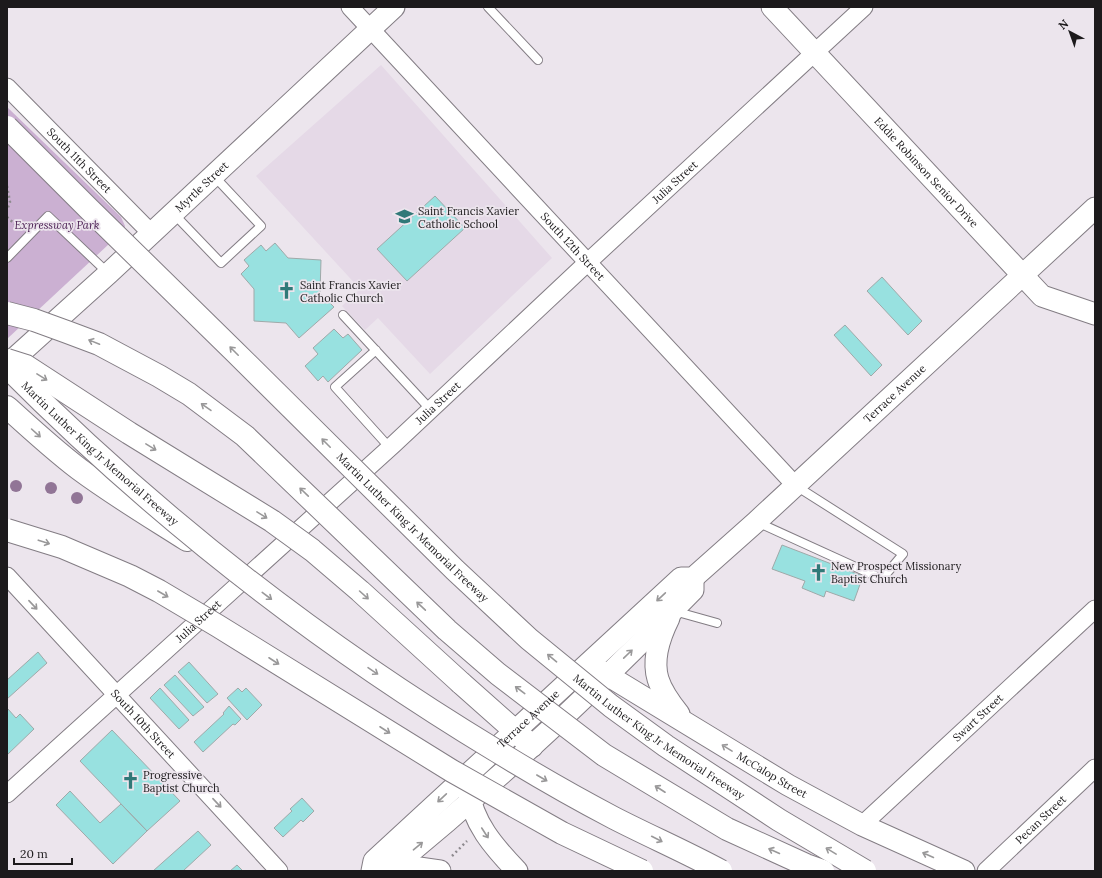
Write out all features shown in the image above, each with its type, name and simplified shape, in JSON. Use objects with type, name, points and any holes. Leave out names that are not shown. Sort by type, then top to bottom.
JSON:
[{"type":"highway","name":"Martin Luther King Jr Memorial Freeway","points":[[7,127],[89,210],[224,341],[455,570],[529,639],[611,706],[666,746],[779,820],[865,871]]},
{"type":"highway","points":[[7,313],[54,327],[99,344],[189,394],[245,436],[447,630],[498,674],[604,755],[727,829],[806,865],[823,871]]},
{"type":"highway","points":[[7,360],[26,366],[129,433],[272,521],[312,550],[360,591],[460,683],[532,746]]},
{"type":"highway","name":"Martin Luther King Jr Memorial Freeway","points":[[7,366],[47,406],[123,477],[178,524],[282,607],[346,654],[431,711],[515,762],[614,818],[720,871]]},
{"type":"highway","points":[[7,407],[78,468],[126,502],[233,569]]},
{"type":"highway","points":[[7,530],[62,548],[130,576],[159,591],[452,771],[507,803],[568,836],[642,871]]},
{"type":"street","name":"South 12th Street","points":[[350,7],[795,485]]},
{"type":"street","name":"Myrtle Street","points":[[7,366],[214,176],[394,7]]},
{"type":"street","name":"Eddie Robinson Senior Drive","points":[[772,7],[1042,296],[1095,314]]},
{"type":"street","name":"Julia Street","points":[[7,794],[390,448],[588,262],[864,7]]},
{"type":"street","name":"South 11th Street","points":[[7,88],[151,233]]},
{"type":"street","name":"Terrace Avenue","points":[[693,578],[693,590],[532,746],[470,802],[383,871],[374,861],[681,578],[693,578],[756,522],[1095,208]]},
{"type":"street","name":"South 10th Street","points":[[7,576],[280,871]]},
{"type":"street","name":"Swart Street","points":[[862,825],[1095,609]]},
{"type":"street","points":[[673,610],[659,644],[656,664],[658,679],[665,694],[683,720]]},
{"type":"street","name":"McCalop Street","points":[[589,664],[608,674],[788,785],[862,825],[964,871]]},
{"type":"street","name":"Pecan Street","points":[[986,871],[1095,768]]},
{"type":"street","points":[[472,771],[468,788],[470,802],[476,819],[488,838],[517,871]]},
{"type":"street","points":[[383,871],[445,864]]},
{"type":"lane","points":[[488,7],[538,60]]},
{"type":"lane","points":[[173,213],[221,263],[262,226],[214,176]]},
{"type":"lane","points":[[7,258],[48,216],[108,273]]},
{"type":"lane","points":[[343,315],[431,410]]},
{"type":"lane","points":[[376,350],[335,387],[390,448]]},
{"type":"lane","points":[[756,522],[882,579],[903,554],[795,485]]},
{"type":"lane","points":[[673,610],[717,624]]},
{"type":"path","points":[[7,186],[10,202],[7,210]]},
{"type":"path","points":[[445,864],[472,837]]},
{"type":"shaded area","name":"Saint Francis Xavier Catholic School","points":[[381,65],[552,258],[430,374],[378,318],[365,330],[342,306],[360,289],[256,176]]},
{"type":"green space","name":"Expressway Park","points":[[7,107],[121,217],[125,226],[124,230],[7,339]]},
{"type":"building","points":[[435,196],[465,228],[407,281],[377,249]]},
{"type":"building","name":"Saint Francis Xavier Catholic Church","points":[[275,243],[288,258],[321,260],[320,293],[334,307],[299,338],[286,323],[254,321],[254,289],[241,274],[249,266],[244,260],[261,245],[266,251]]},
{"type":"building","points":[[882,277],[922,321],[908,335],[867,291]]},
{"type":"building","points":[[845,325],[882,365],[871,376],[834,335]]},
{"type":"building","points":[[334,329],[343,338],[348,334],[362,350],[328,382],[323,376],[318,381],[305,366],[318,354],[313,348]]},
{"type":"building","name":"New Prospect Missionary Baptist Church","points":[[782,545],[863,576],[854,601],[826,591],[824,597],[802,588],[805,581],[772,569]]},
{"type":"building","points":[[38,652],[47,663],[7,699],[7,680]]},
{"type":"building","points":[[189,662],[218,694],[207,703],[178,672]]},
{"type":"building","points":[[175,675],[204,707],[193,716],[164,685]]},
{"type":"building","points":[[160,688],[189,720],[179,729],[150,698]]},
{"type":"building","points":[[238,688],[242,692],[246,688],[262,705],[247,720],[227,698]]},
{"type":"building","points":[[229,706],[241,719],[235,725],[233,724],[203,752],[194,742],[224,714],[223,713]]},
{"type":"building","points":[[7,709],[16,718],[20,714],[34,729],[7,755]]},
{"type":"building","name":"Progressive Baptist Church","points":[[112,730],[180,801],[147,831],[80,761]]},
{"type":"building","points":[[70,791],[100,823],[121,804],[147,831],[113,864],[56,805]]},
{"type":"building","points":[[302,798],[314,811],[303,822],[301,820],[283,837],[274,828],[292,811],[290,809]]},
{"type":"building","points":[[198,831],[211,845],[183,871],[153,871]]},
{"type":"building","points":[[237,865],[243,871],[230,871]]},
{"type":"place","name":"Saint Francis Xavier Catholic School","points":[[405,217]]},
{"type":"place","name":"Saint Francis Xavier Catholic Church","points":[[287,291]]},
{"type":"place","name":"New Prospect Missionary Baptist Church","points":[[818,572]]},
{"type":"place","name":"Progressive Baptist Church","points":[[130,781]]}]
